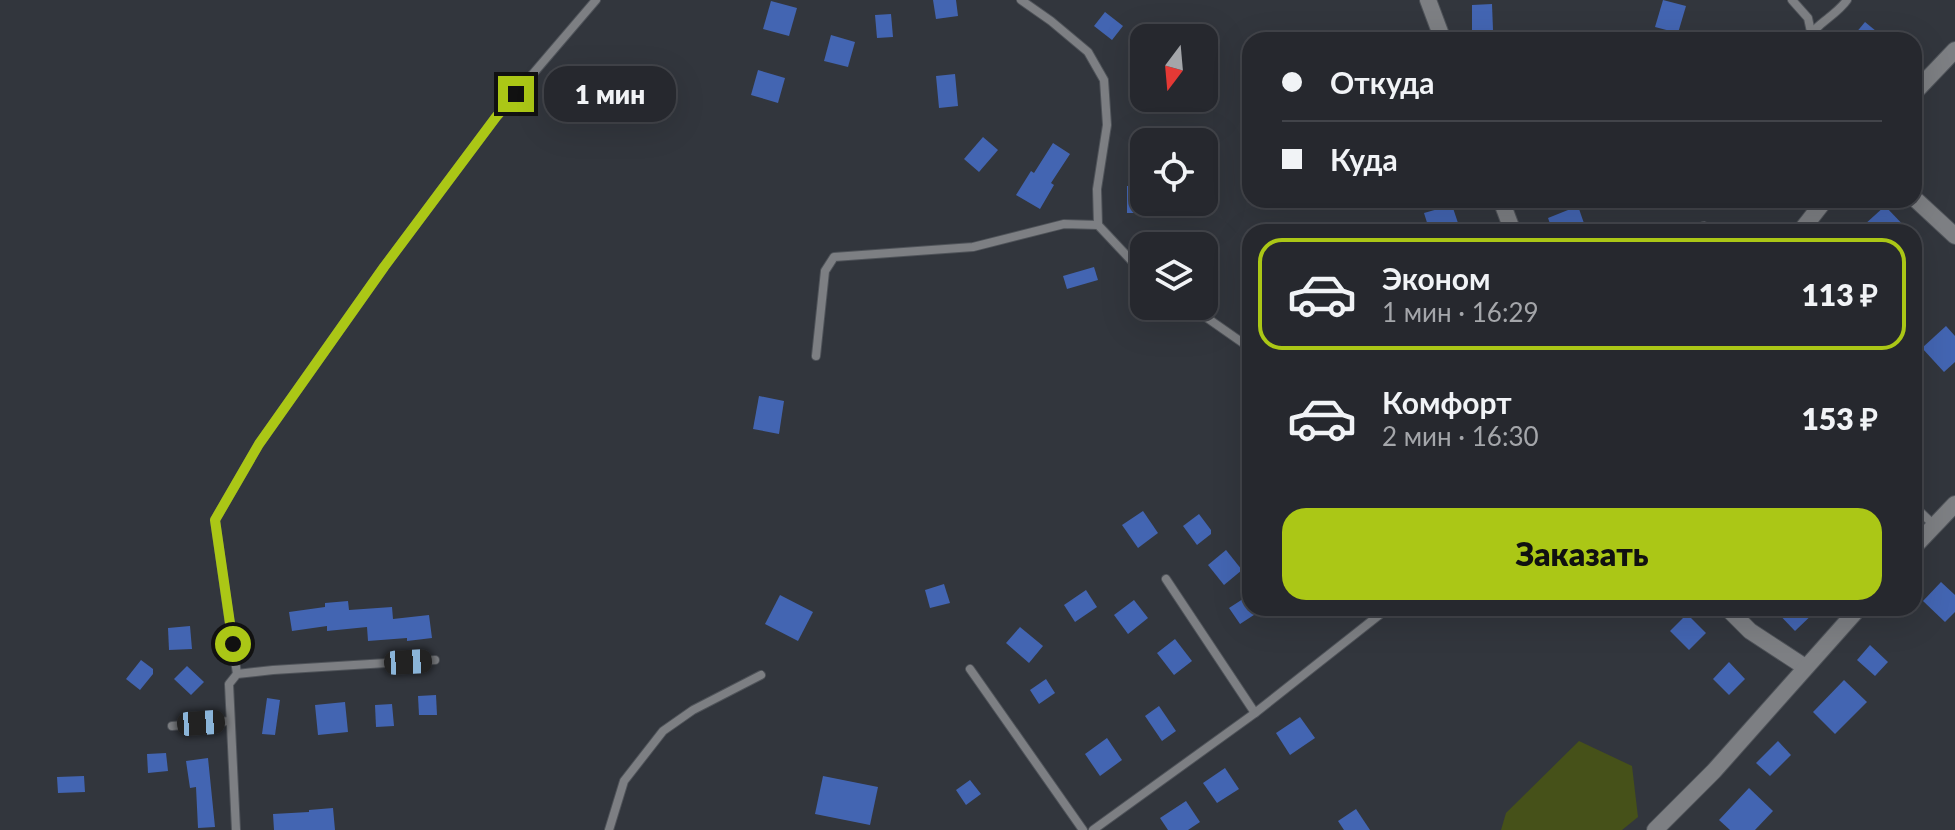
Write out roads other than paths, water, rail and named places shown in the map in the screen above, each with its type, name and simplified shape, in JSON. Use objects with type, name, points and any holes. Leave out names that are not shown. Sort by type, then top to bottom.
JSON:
[{"type":"street","points":[[1428,0],[1440,32]]},
{"type":"street","points":[[1922,85],[1955,50]]},
{"type":"street","points":[[1922,205],[1955,236]]},
{"type":"street","points":[[1806,224],[1819,208]]},
{"type":"street","points":[[1922,538],[1955,504]]},
{"type":"street","points":[[1735,616],[1750,631],[1805,667]]},
{"type":"street","points":[[1655,830],[1714,771],[1852,616]]},
{"type":"lane","points":[[237,674],[215,520],[259,444],[384,267],[496,117],[596,0]]},
{"type":"lane","points":[[1021,0],[1088,52],[1104,80],[1107,125],[1097,189],[1098,225],[1130,259]]},
{"type":"lane","points":[[1792,0],[1808,18],[1809,32]]},
{"type":"lane","points":[[1814,32],[1847,0]]},
{"type":"lane","points":[[816,356],[825,271],[834,257],[973,247],[1064,224],[1098,225]]},
{"type":"lane","points":[[1210,320],[1242,342]]},
{"type":"lane","points":[[1922,514],[1934,525]]},
{"type":"lane","points":[[1166,579],[1255,713]]},
{"type":"lane","points":[[1093,830],[1255,713],[1378,616]]},
{"type":"lane","points":[[236,830],[229,684],[237,674],[435,660]]},
{"type":"lane","points":[[970,669],[1083,830]]},
{"type":"lane","points":[[609,830],[624,781],[663,731],[693,710],[761,675]]},
{"type":"lane","points":[[172,726],[230,721]]}]
